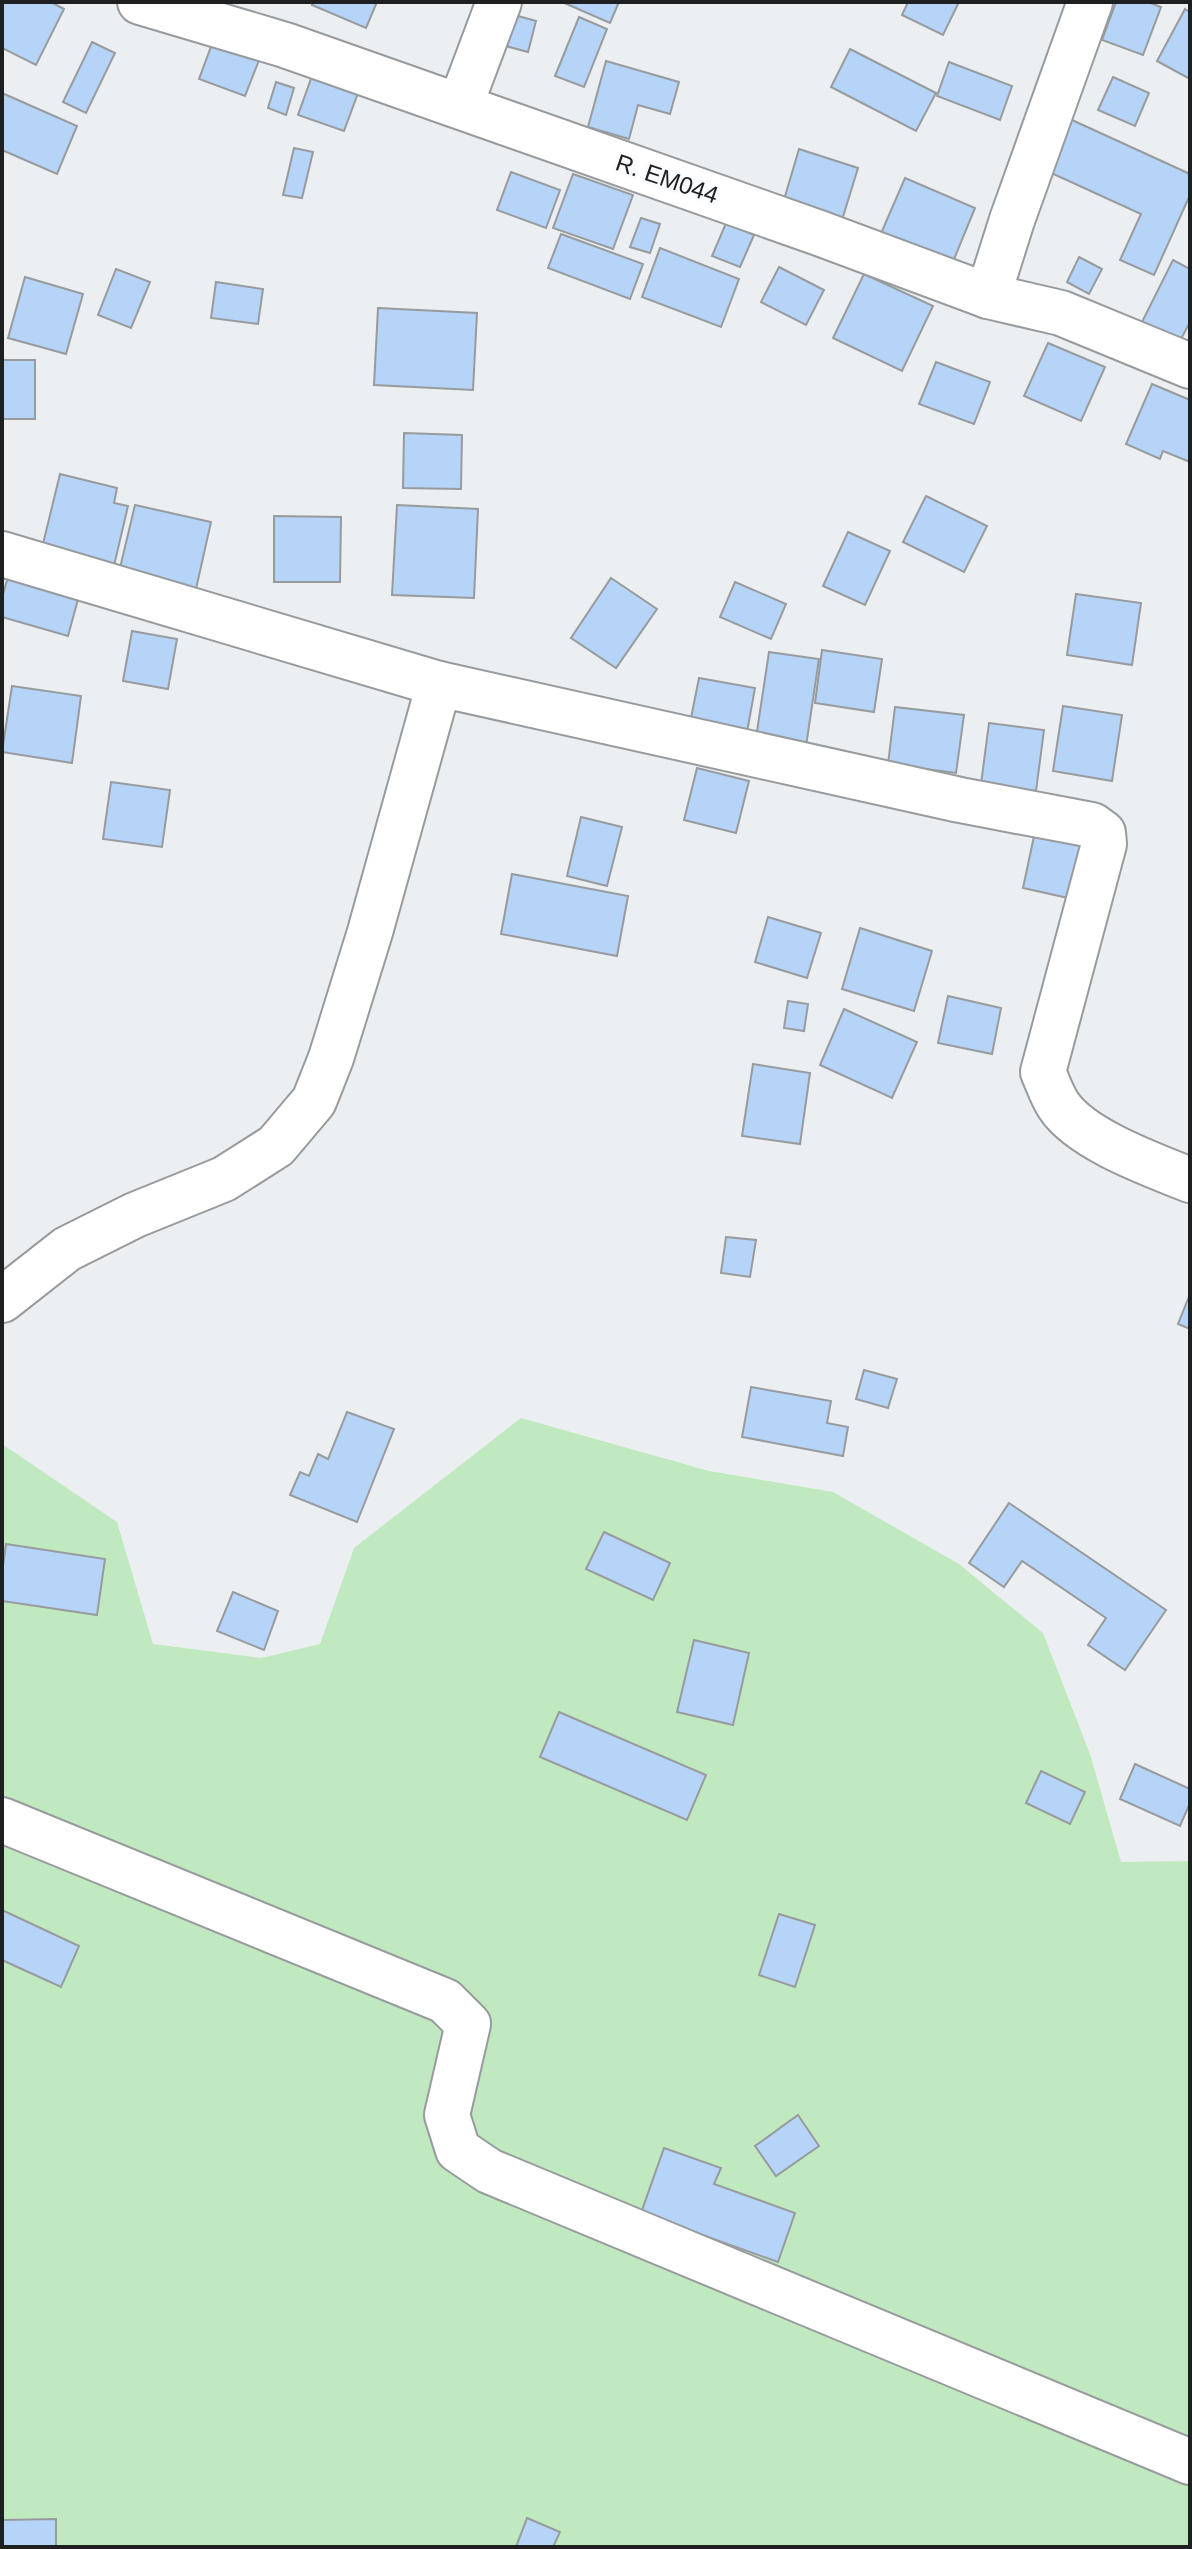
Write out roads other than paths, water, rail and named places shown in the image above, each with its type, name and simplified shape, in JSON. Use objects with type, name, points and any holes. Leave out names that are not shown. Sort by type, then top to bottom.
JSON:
[{"type":"street","name":"R. EM044","points":[[140,2],[285,45],[804,227],[988,296],[1061,313],[1190,366]]},
{"type":"street","points":[[460,106],[499,2]]},
{"type":"street","points":[[988,296],[1090,2]]},
{"type":"street","points":[[2,554],[439,684],[960,800],[1092,825],[1103,833],[1104,844],[1043,1072],[1060,1108],[1092,1135],[1133,1158],[1190,1180]]},
{"type":"street","points":[[2,1300],[67,1249],[135,1215],[237,1171],[276,1146],[314,1101],[331,1058],[370,932],[439,684]]},
{"type":"street","points":[[2,1820],[445,2001],[468,2024],[447,2115],[458,2150],[489,2171],[1190,2462]]}]
